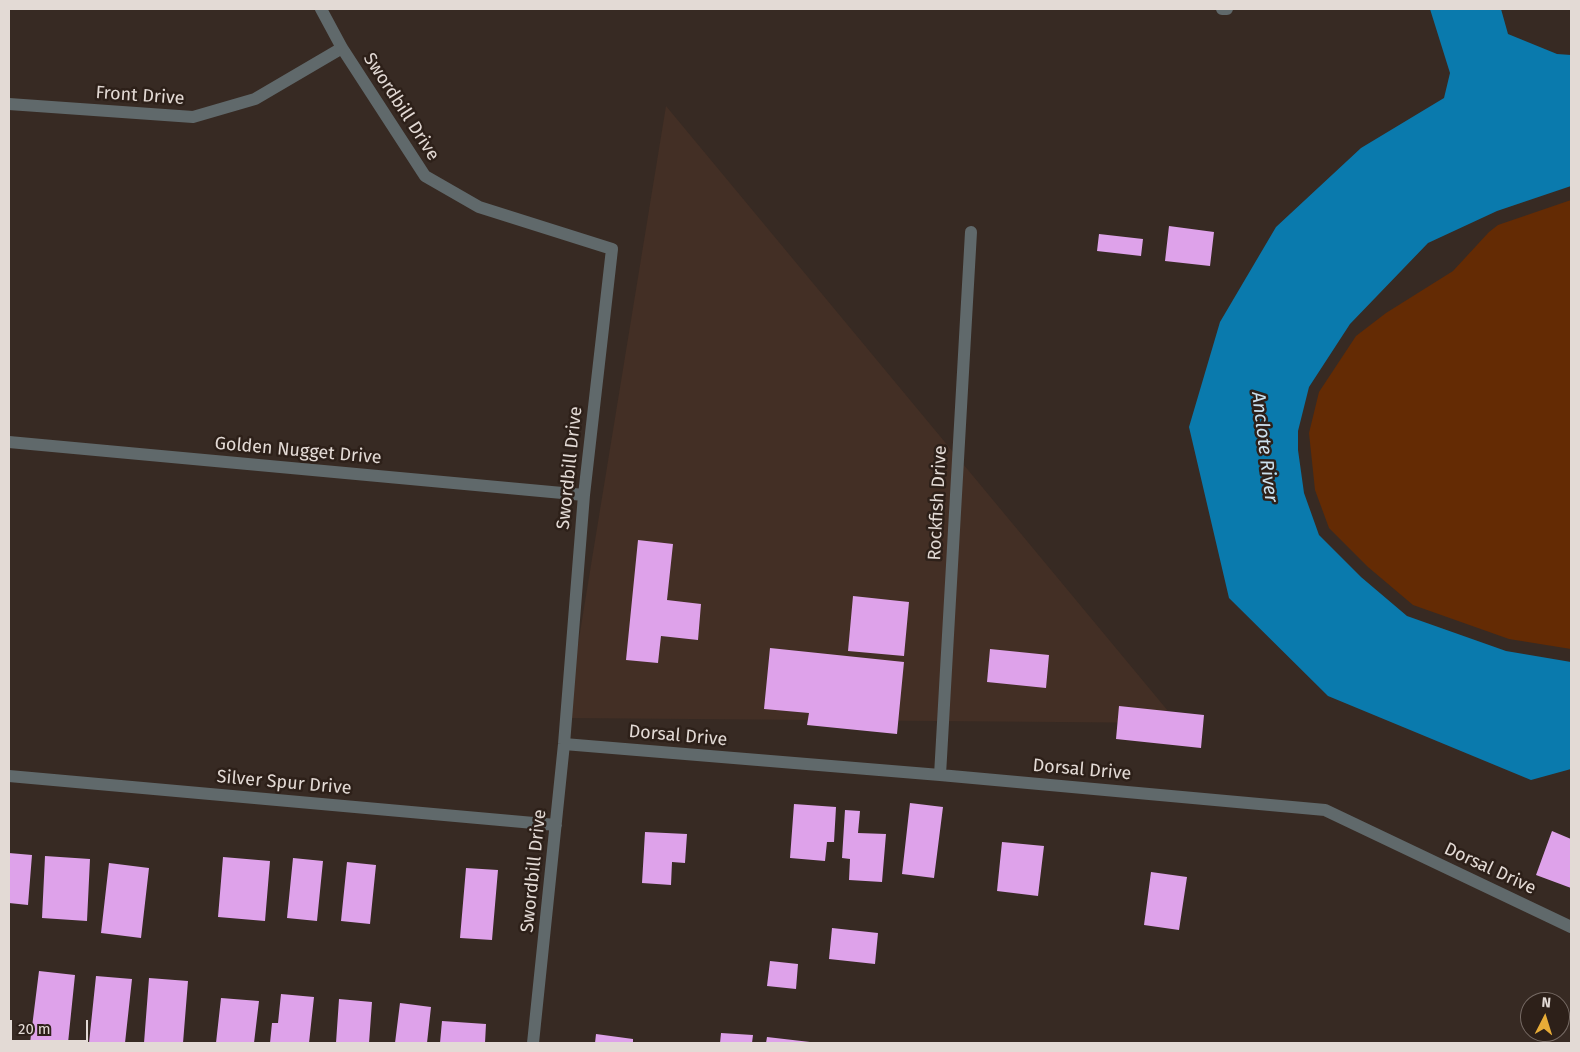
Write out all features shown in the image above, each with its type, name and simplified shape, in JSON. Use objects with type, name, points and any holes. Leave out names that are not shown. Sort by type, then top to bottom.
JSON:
[{"type":"street","points":[[321,9],[342,48]]},
{"type":"street","points":[[1222,9],[1227,9]]},
{"type":"street","name":"Front Drive","points":[[9,104],[193,117],[255,99],[342,48]]},
{"type":"street","name":"Swordbill Drive","points":[[342,48],[425,176],[479,207],[612,249],[584,495],[564,744],[534,1043]]},
{"type":"street","name":"Rockfish Drive","points":[[940,775],[971,232]]},
{"type":"street","name":"Golden Nugget Drive","points":[[9,442],[584,495]]},
{"type":"street","name":"Dorsal Drive","points":[[564,744],[940,775],[1325,810],[1571,927]]},
{"type":"street","name":"Silver Spur Drive","points":[[9,776],[556,825]]},
{"type":"shaded area","points":[[666,106],[1178,723],[566,718]]},
{"type":"shaded area","points":[[1571,200],[1571,649],[1509,639],[1413,605],[1368,567],[1329,528],[1315,490],[1309,433],[1319,392],[1356,336],[1386,313],[1453,271],[1489,232],[1498,225]]},
{"type":"water","name":"Anclote River","points":[[1430,9],[1501,9],[1508,34],[1557,54],[1571,55],[1571,186],[1497,211],[1428,243],[1350,324],[1309,387],[1298,431],[1298,450],[1304,493],[1319,535],[1361,577],[1407,616],[1506,651],[1571,662],[1571,769],[1531,780],[1328,696],[1229,598],[1189,427],[1220,322],[1276,227],[1361,148],[1444,98],[1450,73]]},
{"type":"building","points":[[1169,226],[1214,232],[1210,266],[1165,261]]},
{"type":"building","points":[[1099,234],[1143,239],[1141,256],[1097,251]]},
{"type":"building","points":[[638,540],[673,544],[667,600],[701,604],[698,640],[661,636],[658,663],[626,660]]},
{"type":"building","points":[[853,596],[909,602],[904,656],[848,651]]},
{"type":"building","points":[[770,648],[904,662],[897,734],[807,725],[809,713],[764,709]]},
{"type":"building","points":[[990,649],[1049,655],[1046,688],[987,682]]},
{"type":"building","points":[[1119,706],[1204,715],[1201,748],[1116,739]]},
{"type":"building","points":[[910,803],[943,807],[934,878],[902,874]]},
{"type":"building","points":[[794,804],[836,807],[834,842],[827,842],[825,861],[790,858]]},
{"type":"building","points":[[845,810],[860,811],[858,833],[886,834],[882,882],[849,880],[850,859],[842,858]]},
{"type":"building","points":[[1552,831],[1571,839],[1571,888],[1536,875]]},
{"type":"building","points":[[645,832],[687,834],[685,863],[672,862],[671,885],[642,883]]},
{"type":"building","points":[[1002,842],[1044,846],[1038,896],[997,891]]},
{"type":"building","points":[[9,853],[32,855],[28,905],[9,903]]},
{"type":"building","points":[[45,856],[90,859],[87,921],[42,918]]},
{"type":"building","points":[[223,857],[270,861],[265,921],[218,917]]},
{"type":"building","points":[[293,858],[323,861],[317,921],[287,918]]},
{"type":"building","points":[[347,862],[376,865],[370,924],[341,921]]},
{"type":"building","points":[[109,863],[149,868],[141,938],[101,933]]},
{"type":"building","points":[[466,868],[498,870],[492,940],[460,938]]},
{"type":"building","points":[[1151,872],[1187,877],[1179,930],[1144,925]]},
{"type":"building","points":[[832,928],[878,933],[875,964],[829,959]]},
{"type":"building","points":[[770,961],[798,964],[796,989],[767,986]]},
{"type":"building","points":[[39,971],[75,975],[68,1043],[30,1043]]},
{"type":"building","points":[[96,976],[132,979],[125,1043],[89,1043]]},
{"type":"building","points":[[149,978],[188,981],[183,1043],[144,1043]]},
{"type":"building","points":[[281,994],[314,997],[309,1043],[270,1043],[272,1023],[278,1023]]},
{"type":"building","points":[[221,998],[259,1001],[254,1043],[216,1043]]},
{"type":"building","points":[[339,999],[372,1002],[369,1043],[336,1043]]},
{"type":"building","points":[[400,1003],[431,1007],[427,1043],[395,1043]]},
{"type":"building","points":[[442,1021],[486,1024],[485,1043],[440,1043]]},
{"type":"building","points":[[721,1033],[753,1035],[752,1043],[720,1043]]},
{"type":"building","points":[[596,1034],[633,1039],[633,1043],[595,1043]]},
{"type":"building","points":[[767,1037],[810,1042],[810,1043],[766,1043]]}]
